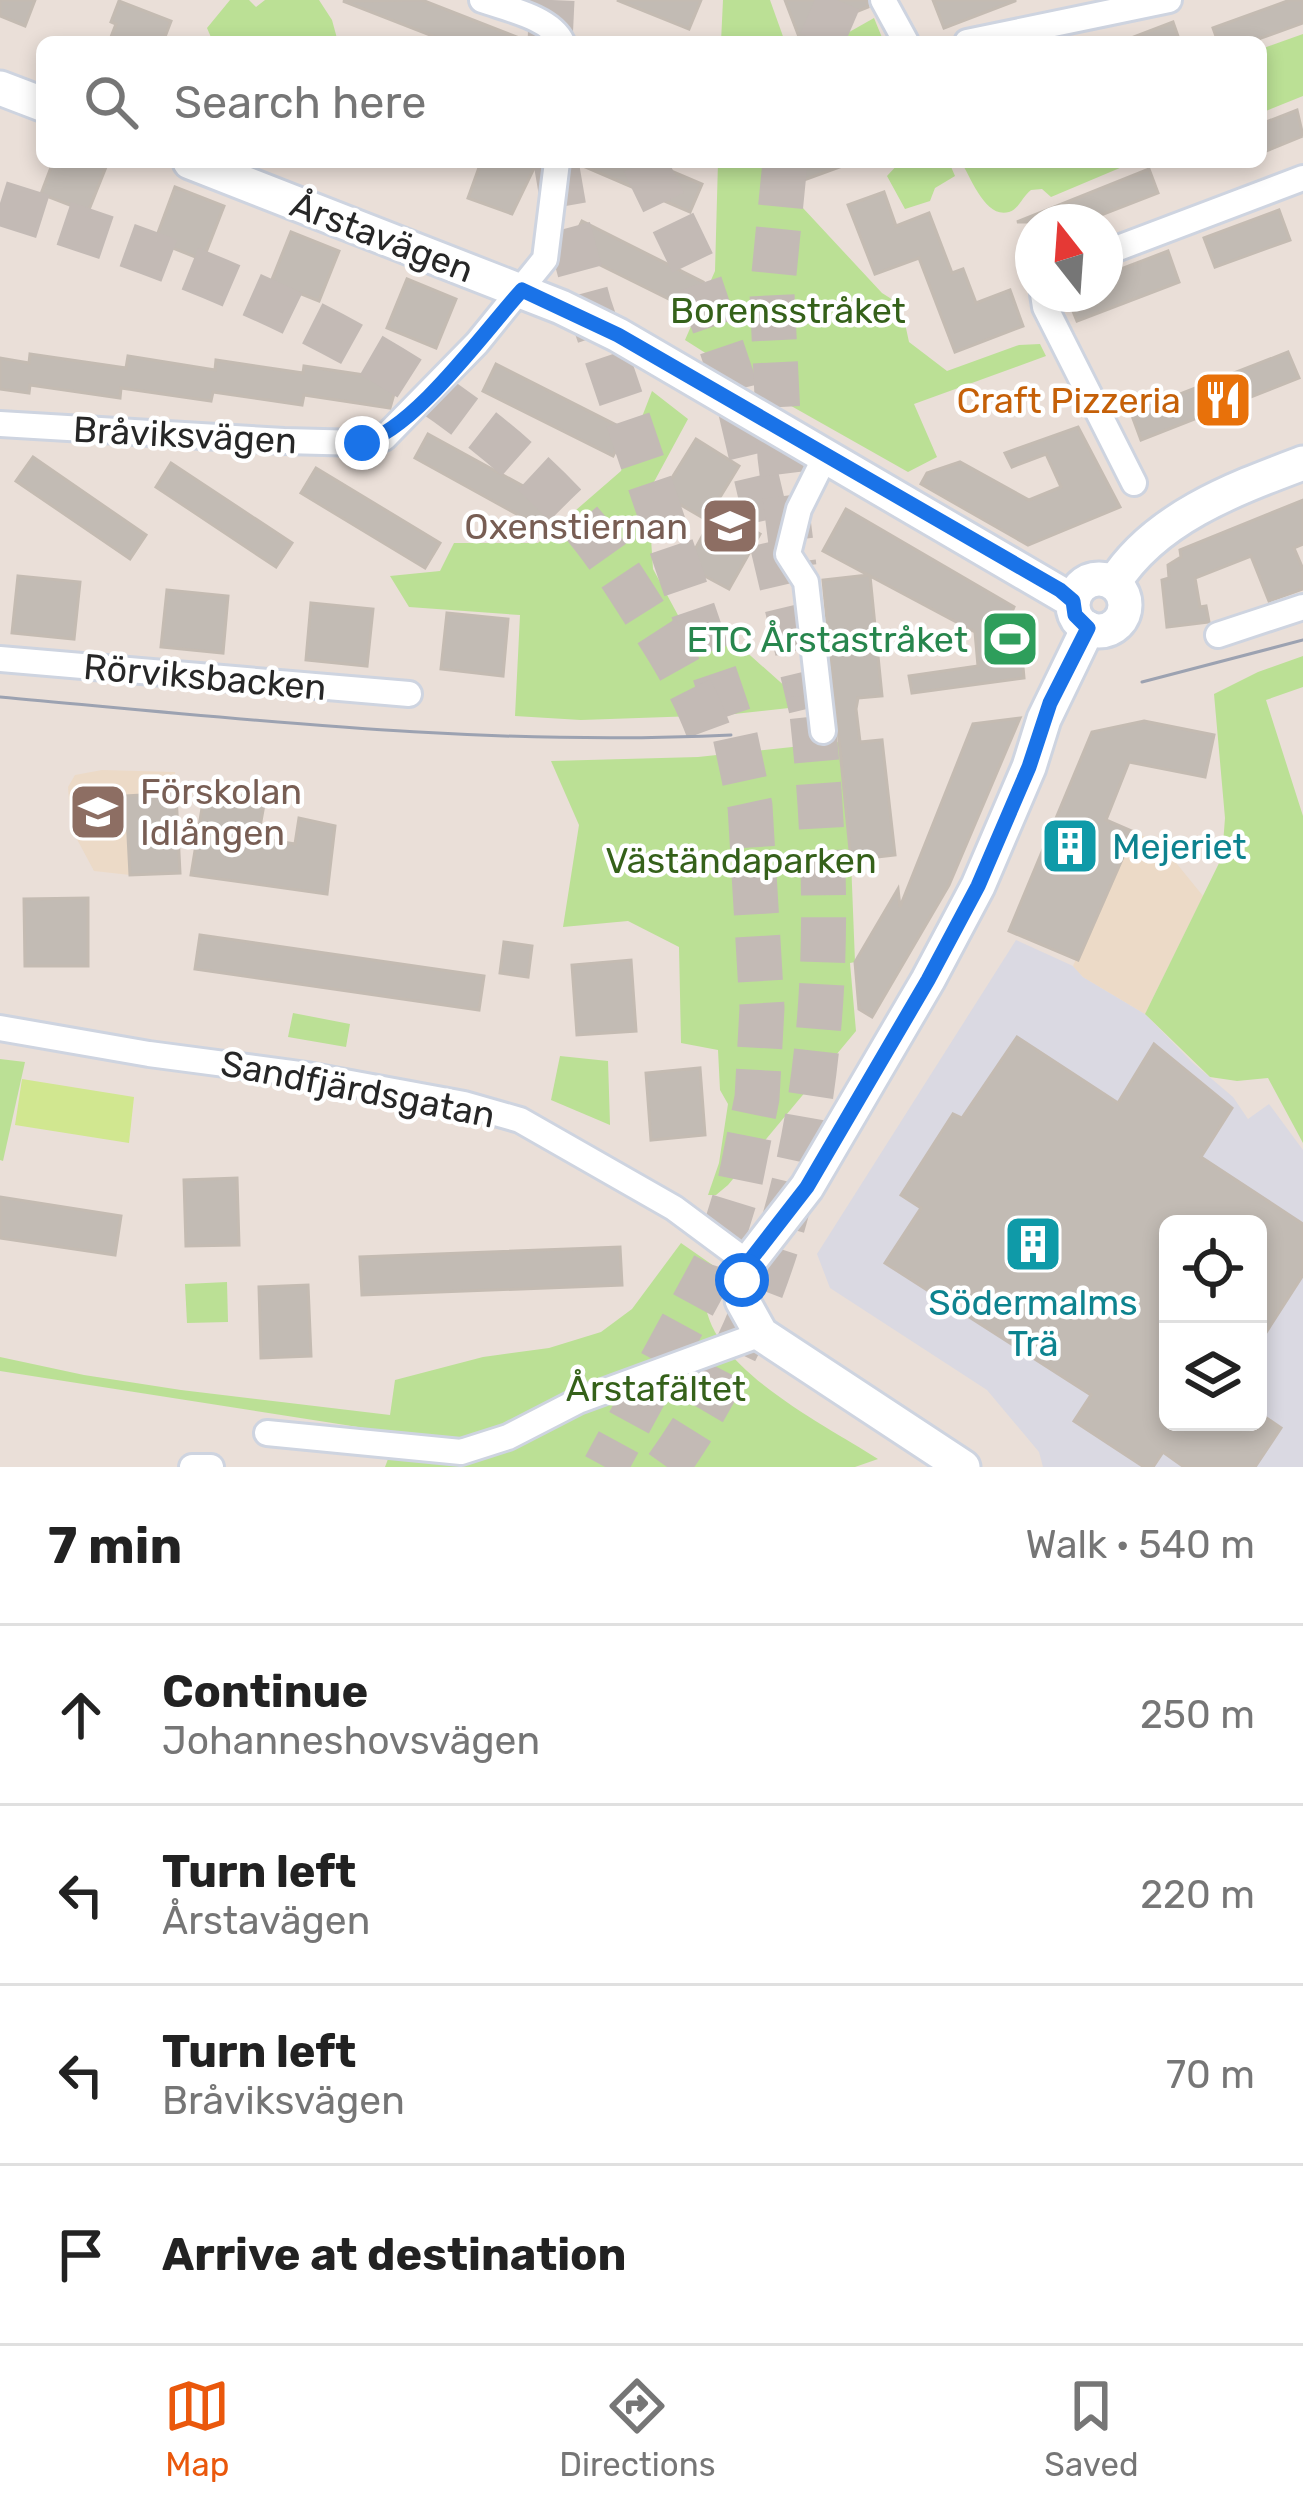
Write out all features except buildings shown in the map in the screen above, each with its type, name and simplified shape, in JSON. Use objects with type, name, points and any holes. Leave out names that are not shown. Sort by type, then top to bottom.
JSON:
[{"type":"main road","points":[[0,88],[36,102]]},
{"type":"main road","name":"Årstavägen","points":[[206,168],[522,290],[618,335],[1081,614]]},
{"type":"main road","points":[[963,1467],[760,1334],[742,1300],[742,1280],[748,1263],[807,1187],[978,886],[1029,767],[1081,614],[1108,630],[1122,619],[1126,602],[1114,583],[1139,548],[1171,523],[1303,463]]},
{"type":"street","points":[[482,0],[543,23],[559,36]]},
{"type":"street","points":[[883,0],[903,36]]},
{"type":"street","points":[[996,36],[1168,0]]},
{"type":"street","name":"Bråviksvägen","points":[[0,424],[342,443],[384,438],[443,380],[545,259],[556,168]]},
{"type":"street","points":[[1123,246],[1303,178]]},
{"type":"street","points":[[1048,312],[1133,483]]},
{"type":"street","points":[[823,730],[806,582],[788,554],[799,509],[825,457]]},
{"type":"street","points":[[1218,635],[1303,607]]},
{"type":"street","name":"Rörviksbacken","points":[[0,659],[410,694]]},
{"type":"street","name":"Sandfjärdsgatan","points":[[0,1028],[307,1075],[464,1104],[520,1120],[674,1208],[748,1263]]},
{"type":"street","points":[[267,1433],[461,1452],[508,1437],[578,1401],[760,1334]]},
{"type":"street","points":[[376,1467],[398,1448]]},
{"type":"street","points":[[192,1467],[211,1467]]},
{"type":"shaded area","name":"Förskolan Idlången","points":[[102,770],[175,772],[176,793],[126,797],[130,875],[94,871],[71,828],[68,787],[75,775]]},
{"type":"shaded area","points":[[1134,832],[1160,843],[1203,896],[1145,1014],[1083,977],[1073,966]]},
{"type":"shaded area","points":[[1016,940],[1073,966],[1083,977],[1145,1014],[1233,1097],[1248,1119],[1269,1104],[1303,1150],[1303,1467],[1043,1467],[1039,1452],[987,1390],[830,1288],[817,1254]]},
{"type":"green space","points":[[230,0],[249,0],[256,7],[265,0],[319,0],[336,36],[210,36],[207,28]]},
{"type":"green space","points":[[723,0],[770,0],[783,36],[721,36]]},
{"type":"green space","points":[[874,18],[881,36],[844,36]]},
{"type":"green space","points":[[1303,34],[1303,96],[1267,111],[1267,47]]},
{"type":"green space","name":"Borensstråket","points":[[718,168],[779,168],[789,193],[882,293],[901,305],[909,342],[947,371],[1019,345],[1040,344],[1046,356],[914,404],[937,457],[908,472],[685,340],[715,271]]},
{"type":"green space","points":[[894,168],[952,168],[955,176],[935,188],[930,201],[905,209],[887,176]]},
{"type":"green space","points":[[964,168],[1120,168],[1051,197],[1042,189],[1031,190],[1009,212],[986,203]]},
{"type":"green space","points":[[652,391],[688,419],[648,493],[653,569],[686,630],[742,648],[807,706],[725,715],[581,720],[515,716],[520,615],[409,607],[390,576],[440,571],[454,543],[538,543],[621,471]]},
{"type":"green space","points":[[1303,656],[1303,687],[1266,700],[1303,816],[1303,1143],[1268,1078],[1210,1077],[1145,1014],[1222,857],[1225,818],[1214,694]]},
{"type":"green space","name":"Väständaparken","points":[[839,742],[851,860],[855,962],[850,963],[856,1031],[728,1185],[708,1195],[719,1163],[728,1104],[720,1090],[718,1050],[681,1043],[679,947],[628,921],[563,927],[579,825],[551,761],[698,757]]},
{"type":"green space","points":[[293,1013],[350,1024],[346,1047],[288,1037]]},
{"type":"green space","points":[[560,1056],[608,1061],[610,1125],[551,1100]]},
{"type":"green space","points":[[0,1059],[25,1062],[3,1161],[0,1160]]},
{"type":"green space","points":[[22,1079],[134,1097],[129,1143],[15,1125]]},
{"type":"green space","name":"Årstafältet","points":[[681,1243],[714,1266],[705,1290],[709,1320],[723,1345],[770,1390],[878,1459],[855,1467],[385,1467],[391,1451],[390,1432],[0,1371],[0,1357],[181,1390],[390,1415],[395,1380],[483,1357],[549,1348],[601,1332],[632,1309]]},
{"type":"green space","points":[[227,1282],[228,1322],[187,1323],[185,1284]]},
{"type":"tunnel","points":[[550,36],[552,0]]},
{"type":"tunnel","points":[[824,36],[839,0]]},
{"type":"tunnel","points":[[557,168],[589,305],[734,731],[750,806],[762,1008],[757,1098],[740,1182],[714,1266],[605,1467]]},
{"type":"tunnel","points":[[647,168],[694,266],[735,387],[811,708]]},
{"type":"tunnel","points":[[784,168],[772,294],[780,457],[794,567]]},
{"type":"tunnel","points":[[0,203],[229,285],[302,318],[442,400],[506,449],[588,530],[675,661],[713,744]]},
{"type":"tunnel","points":[[667,1467],[722,1378],[763,1285],[793,1188],[812,1089],[822,987],[823,885],[808,680]]},
{"type":"tram line","points":[[1142,682],[1303,640]]},
{"type":"tram line","points":[[0,697],[456,734],[731,735]]},
{"type":"place","name":"Craft Pizzeria","points":[[1223,400]]},
{"type":"place","name":"Oxenstiernan","points":[[730,526]]},
{"type":"place","name":"ETC Årstastråket","points":[[1010,639]]},
{"type":"place","name":"Förskolan Idlången","points":[[98,812]]},
{"type":"place","name":"Mejeriet","points":[[1070,846]]},
{"type":"place","name":"Södermalms Trä","points":[[1033,1244]]},
{"type":"route","points":[[362,443],[384,438],[522,290],[618,335],[1060,590],[1073,601],[1078,621],[1088,628],[1050,703],[1029,767],[978,886],[896,1040],[807,1187],[748,1263],[742,1280]]}]
